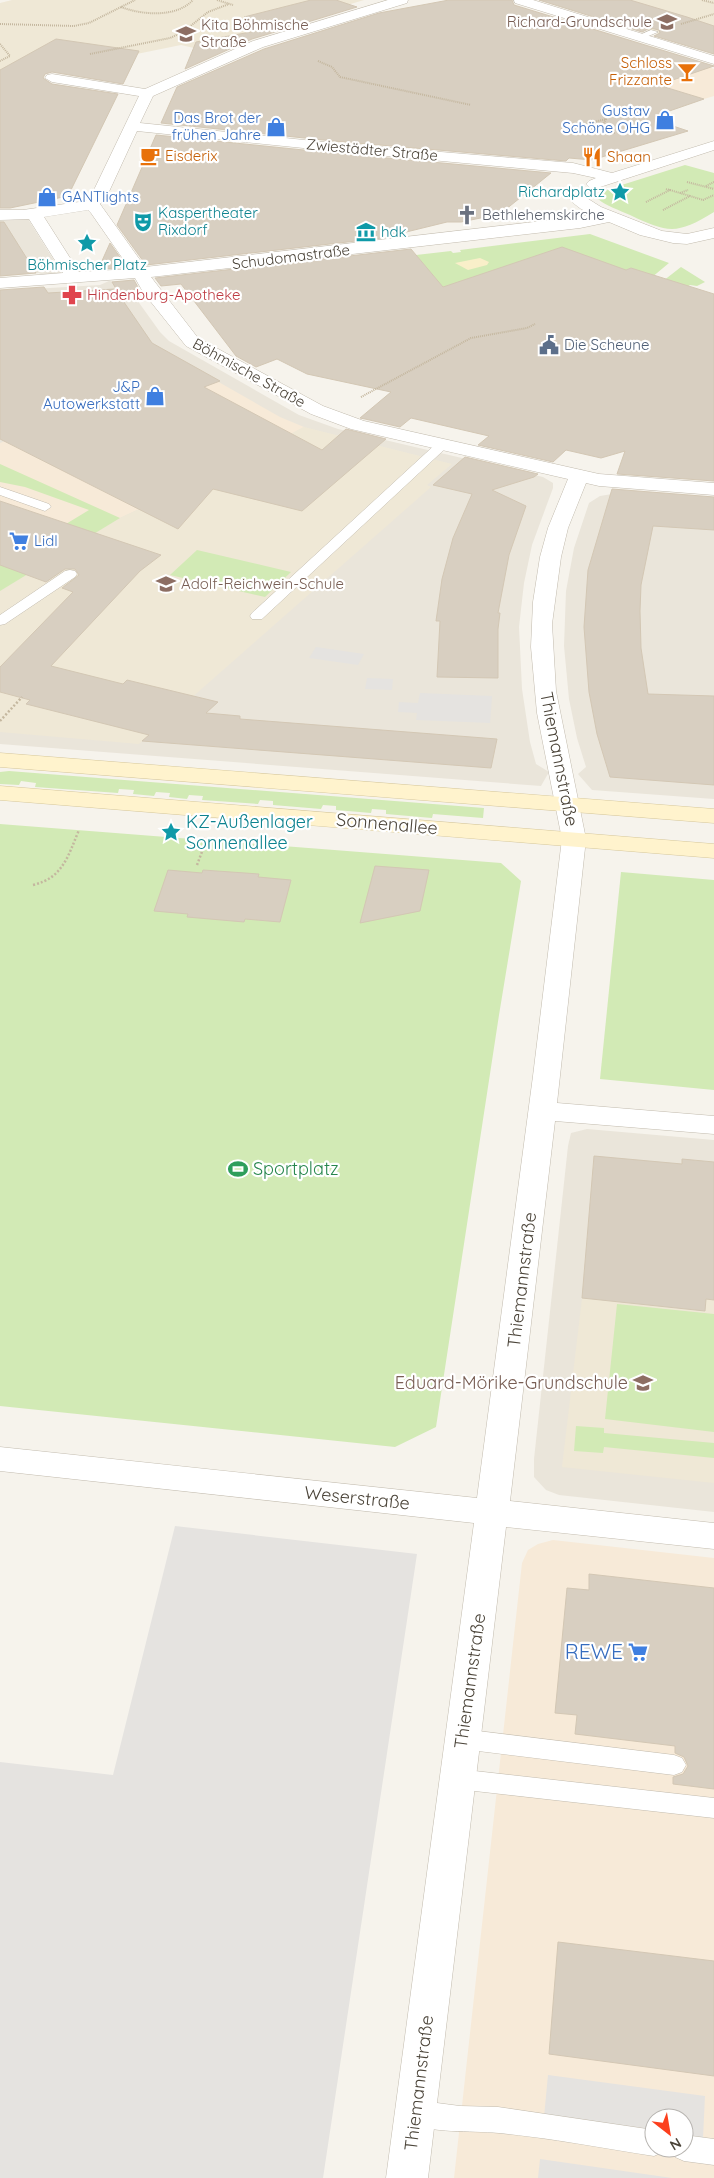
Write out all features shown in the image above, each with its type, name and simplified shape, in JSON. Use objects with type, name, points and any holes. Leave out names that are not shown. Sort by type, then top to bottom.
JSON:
[{"type":"main road","name":"Sonnenallee","points":[[0,760],[714,816]]},
{"type":"main road","name":"Sonnenallee","points":[[0,793],[714,850]]},
{"type":"street","points":[[52,78],[147,93],[258,44],[402,0]]},
{"type":"street","points":[[520,0],[714,60]]},
{"type":"street","points":[[0,215],[34,214],[91,205],[96,202],[147,93]]},
{"type":"street","name":"Zwiestädter Straße","points":[[130,126],[343,148],[584,169],[612,178]]},
{"type":"street","points":[[714,145],[584,188],[578,196],[586,205],[652,234],[692,238],[714,233]]},
{"type":"street","name":"Böhmische Straße","points":[[91,205],[97,210],[149,288],[192,342],[327,415],[358,425],[579,476],[620,483],[714,489]]},
{"type":"street","points":[[34,214],[75,279]]},
{"type":"street","name":"Schudomastraße","points":[[0,283],[141,274],[536,229],[610,217]]},
{"type":"street","points":[[692,238],[709,251]]},
{"type":"street","name":"Thiemannstraße","points":[[407,2178],[462,1739],[493,1512],[543,1111],[574,839],[570,805],[548,713],[542,629],[546,580],[556,536],[579,476]]},
{"type":"street","points":[[543,1111],[714,1125]]},
{"type":"street","name":"Weserstraße","points":[[0,1459],[714,1536]]},
{"type":"lane","points":[[639,37],[654,32]]},
{"type":"lane","points":[[257,616],[443,444]]},
{"type":"lane","points":[[0,491],[45,507]]},
{"type":"lane","points":[[0,620],[70,574]]},
{"type":"lane","points":[[462,1739],[674,1765]]},
{"type":"lane","points":[[457,1779],[714,1808]]},
{"type":"lane","points":[[414,2113],[460,2119],[498,2120],[644,2142]]},
{"type":"lane","points":[[694,2149],[714,2152]]},
{"type":"path","points":[[0,24],[74,26],[89,23],[136,0]]},
{"type":"path","points":[[120,7],[139,12],[166,12],[191,4],[193,0]]},
{"type":"path","points":[[217,0],[232,5]]},
{"type":"path","points":[[702,0],[714,4]]},
{"type":"path","points":[[90,54],[170,38],[183,32],[208,12],[229,4]]},
{"type":"path","points":[[0,44],[10,56],[0,61]]},
{"type":"path","points":[[318,61],[332,67],[340,76],[471,105]]},
{"type":"path","points":[[372,84],[379,81]]},
{"type":"path","points":[[565,122],[580,126],[615,133],[604,124],[606,119],[580,126],[575,127]]},
{"type":"path","points":[[686,181],[714,189]]},
{"type":"path","points":[[705,186],[714,182]]},
{"type":"path","points":[[659,187],[703,200],[714,195]]},
{"type":"path","points":[[680,193],[688,190]]},
{"type":"path","points":[[355,400],[472,338],[527,328],[535,324]]},
{"type":"path","points":[[0,721],[22,698]]},
{"type":"path","points":[[33,885],[43,884],[61,873],[79,830]]},
{"type":"path","points":[[197,865],[206,841],[200,834]]},
{"type":"shaded area","points":[[12,0],[364,0],[237,38],[207,51],[181,45],[102,61],[41,65],[0,106],[0,3]]},
{"type":"shaded area","name":"Richard-Grundschule","points":[[550,0],[714,0],[714,43],[701,47]]},
{"type":"shaded area","points":[[689,60],[714,69],[714,96],[704,99],[633,77]]},
{"type":"shaded area","points":[[28,219],[63,275],[45,276],[39,273],[0,276],[0,221]]},
{"type":"shaded area","points":[[109,281],[123,282],[137,289],[132,293],[160,332],[169,341],[299,415],[338,429],[543,477],[553,483],[553,488],[532,545],[524,583],[519,627],[522,689],[530,742],[536,764],[549,772],[541,786],[0,744],[0,291],[100,285]]},
{"type":"shaded area","points":[[201,372],[280,417],[304,427],[226,468],[120,518],[0,591],[0,443]]},
{"type":"shaded area","name":"Adolf-Reichwein-Schule","points":[[304,427],[452,464],[427,485],[431,487],[139,744],[0,732],[0,591],[120,518],[226,468]]},
{"type":"shaded area","points":[[612,494],[714,499],[714,799],[592,790],[578,774],[586,767],[577,738],[569,699],[564,646],[566,591],[574,548],[589,503],[600,496]]},
{"type":"shaded area","points":[[316,647],[364,654],[358,665],[309,658]]},
{"type":"shaded area","points":[[367,678],[393,679],[392,690],[365,689]]},
{"type":"shaded area","points":[[420,693],[492,696],[490,723],[416,720],[417,713],[398,712],[399,702],[418,703]]},
{"type":"shaded area","name":"Eduard-Mörike-Grundschule","points":[[587,1129],[714,1140],[714,1512],[559,1495],[546,1490],[534,1477],[534,1459],[568,1146],[571,1133]]},
{"type":"shaded area","name":"Eduard-Mörike-Grundschule","points":[[594,1156],[681,1164],[682,1159],[714,1162],[714,1483],[562,1467],[582,1298]]},
{"type":"shaded area","points":[[175,1526],[417,1554],[323,2178],[0,2178],[0,1762],[113,1775]]},
{"type":"shaded area","points":[[553,1540],[714,1558],[714,2178],[454,2178],[522,1563],[528,1550],[538,1544]]},
{"type":"shaded area","points":[[548,2075],[705,2096],[703,2138],[694,2137],[694,2108],[644,2108],[644,2130],[544,2117]]},
{"type":"shaded area","points":[[540,2159],[672,2178],[538,2178]]},
{"type":"green space","points":[[685,165],[714,173],[714,212],[691,225],[672,229],[664,228],[613,208],[598,199],[598,195],[609,189]]},
{"type":"green space","points":[[590,234],[669,263],[651,278],[631,268],[443,288],[416,255],[451,251],[453,253],[461,252],[460,250]]},
{"type":"green space","points":[[681,267],[705,282],[697,286],[690,285],[687,287],[663,281]]},
{"type":"green space","points":[[0,464],[120,518],[0,591],[0,564],[89,510],[25,487],[0,482]]},
{"type":"green space","points":[[197,550],[291,572],[265,597],[170,575]]},
{"type":"green space","points":[[9,771],[484,808],[483,818],[433,814],[432,818],[386,814],[386,810],[372,809],[371,813],[336,810],[336,806],[323,805],[321,809],[273,805],[273,801],[260,800],[258,804],[202,800],[203,796],[189,795],[187,799],[169,797],[170,793],[156,792],[154,796],[133,794],[134,790],[119,789],[118,793],[35,787],[36,783],[21,781],[19,785],[0,784],[0,772]]},
{"type":"green space","name":"Sportplatz","points":[[0,824],[501,863],[521,881],[436,1427],[395,1447],[0,1406]]},
{"type":"green space","points":[[621,872],[714,880],[714,1090],[600,1079]]},
{"type":"green space","points":[[617,1304],[714,1314],[714,1432],[605,1419]]},
{"type":"green space","points":[[576,1426],[604,1428],[604,1433],[714,1443],[714,1458],[604,1447],[603,1453],[574,1451]]},
{"type":"sand","points":[[480,258],[489,262],[487,265],[468,270],[455,263]]},
{"type":"building","points":[[311,0],[336,0],[357,7],[252,39],[185,69],[196,42],[267,29],[243,20],[249,19],[244,17]]},
{"type":"building","points":[[449,0],[512,0],[514,5],[714,66],[658,85],[704,99],[655,116],[674,121],[667,124],[688,131],[592,160],[569,158],[566,161],[333,141],[161,123],[177,87],[264,49],[379,13]]},
{"type":"building","name":"Richard-Grundschule","points":[[539,0],[630,0],[687,17],[714,26],[714,54],[654,36],[660,33],[659,30],[650,28],[642,32]]},
{"type":"building","points":[[56,39],[139,51],[123,84],[52,72],[45,74],[43,78],[52,84],[118,94],[68,196],[10,208],[0,208],[0,70]]},
{"type":"building","points":[[156,135],[551,173],[500,214],[461,222],[447,222],[398,234],[400,236],[146,265],[117,225]]},
{"type":"building","points":[[0,222],[4,222],[36,273],[0,276]]},
{"type":"building","points":[[110,243],[127,267],[104,269],[101,263]]},
{"type":"building","points":[[562,247],[626,270],[631,268],[714,294],[714,481],[617,474],[625,451],[601,458],[566,450],[553,462],[478,445],[489,436],[411,418],[400,427],[360,418],[391,392],[307,374],[277,359],[256,367],[236,356],[181,284],[161,286],[155,278],[411,249],[443,287]]},
{"type":"building","points":[[134,280],[139,289],[118,292],[112,282]]},
{"type":"building","points":[[44,287],[48,293],[115,289],[152,343],[220,381],[204,387],[322,450],[346,429],[386,439],[302,511],[213,489],[178,529],[0,439],[0,290]]},
{"type":"building","points":[[465,457],[538,474],[534,477],[492,490],[526,506],[509,555],[498,613],[500,613],[498,629],[498,678],[437,677],[440,621],[436,621],[442,579],[453,538],[472,494],[433,485]]},
{"type":"building","points":[[612,489],[714,497],[714,530],[653,526],[641,585],[640,611],[641,648],[648,694],[714,696],[714,785],[610,777],[597,734],[589,692],[584,627],[588,570]]},
{"type":"building","points":[[0,501],[161,555],[140,571],[51,666],[123,684],[127,680],[218,702],[206,713],[240,716],[240,719],[497,739],[491,768],[142,741],[149,735],[26,704],[30,700],[0,692],[0,667],[73,592],[62,588],[79,575],[75,569],[65,569],[46,582],[0,565]]},
{"type":"building","points":[[375,866],[429,870],[420,911],[360,923]]},
{"type":"building","points":[[168,870],[202,873],[203,870],[259,874],[258,877],[291,880],[280,922],[245,919],[244,922],[187,917],[188,914],[154,911]]},
{"type":"building","points":[[594,1156],[682,1164],[682,1159],[714,1162],[714,1300],[706,1299],[705,1311],[582,1298]]},
{"type":"building","name":"REWE","points":[[589,1574],[714,1588],[714,1789],[673,1784],[673,1777],[683,1774],[688,1766],[684,1757],[675,1753],[675,1746],[575,1734],[577,1715],[555,1713],[567,1588],[589,1590]]},
{"type":"building","points":[[558,1942],[714,1961],[714,2076],[549,2054]]},
{"type":"place","name":"Richard-Grundschule","points":[[667,22]]},
{"type":"place","name":"Kita Böhmische Straße","points":[[186,34]]},
{"type":"place","name":"Schloss Frizzante","points":[[687,72]]},
{"type":"place","name":"Gustav Schöne OHG","points":[[665,120]]},
{"type":"place","name":"Das Brot der frühen Jahre","points":[[276,127]]},
{"type":"place","name":"Eisderix","points":[[150,156]]},
{"type":"place","name":"Shaan","points":[[592,157]]},
{"type":"place","name":"Richardplatz","points":[[620,192]]},
{"type":"place","name":"GANTlights","points":[[47,197]]},
{"type":"place","name":"Bethlehemskirche","points":[[467,215]]},
{"type":"place","name":"Kaspertheater Rixdorf","points":[[143,222]]},
{"type":"place","name":"hdk","points":[[366,232]]},
{"type":"place","name":"Böhmischer Platz","points":[[87,243]]},
{"type":"place","name":"Hindenburg-Apotheke","points":[[72,295]]},
{"type":"place","name":"Die Scheune","points":[[549,345]]},
{"type":"place","name":"J&P Autowerkstatt","points":[[155,396]]},
{"type":"place","name":"Lidl","points":[[19,541]]},
{"type":"place","name":"Adolf-Reichwein-Schule","points":[[166,584]]},
{"type":"place","name":"KZ-Außenlager Sonnenallee","points":[[171,832]]},
{"type":"place","name":"Sportplatz","points":[[238,1169]]},
{"type":"place","name":"Eduard-Mörike-Grundschule","points":[[643,1383]]},
{"type":"place","name":"REWE","points":[[638,1652]]}]
